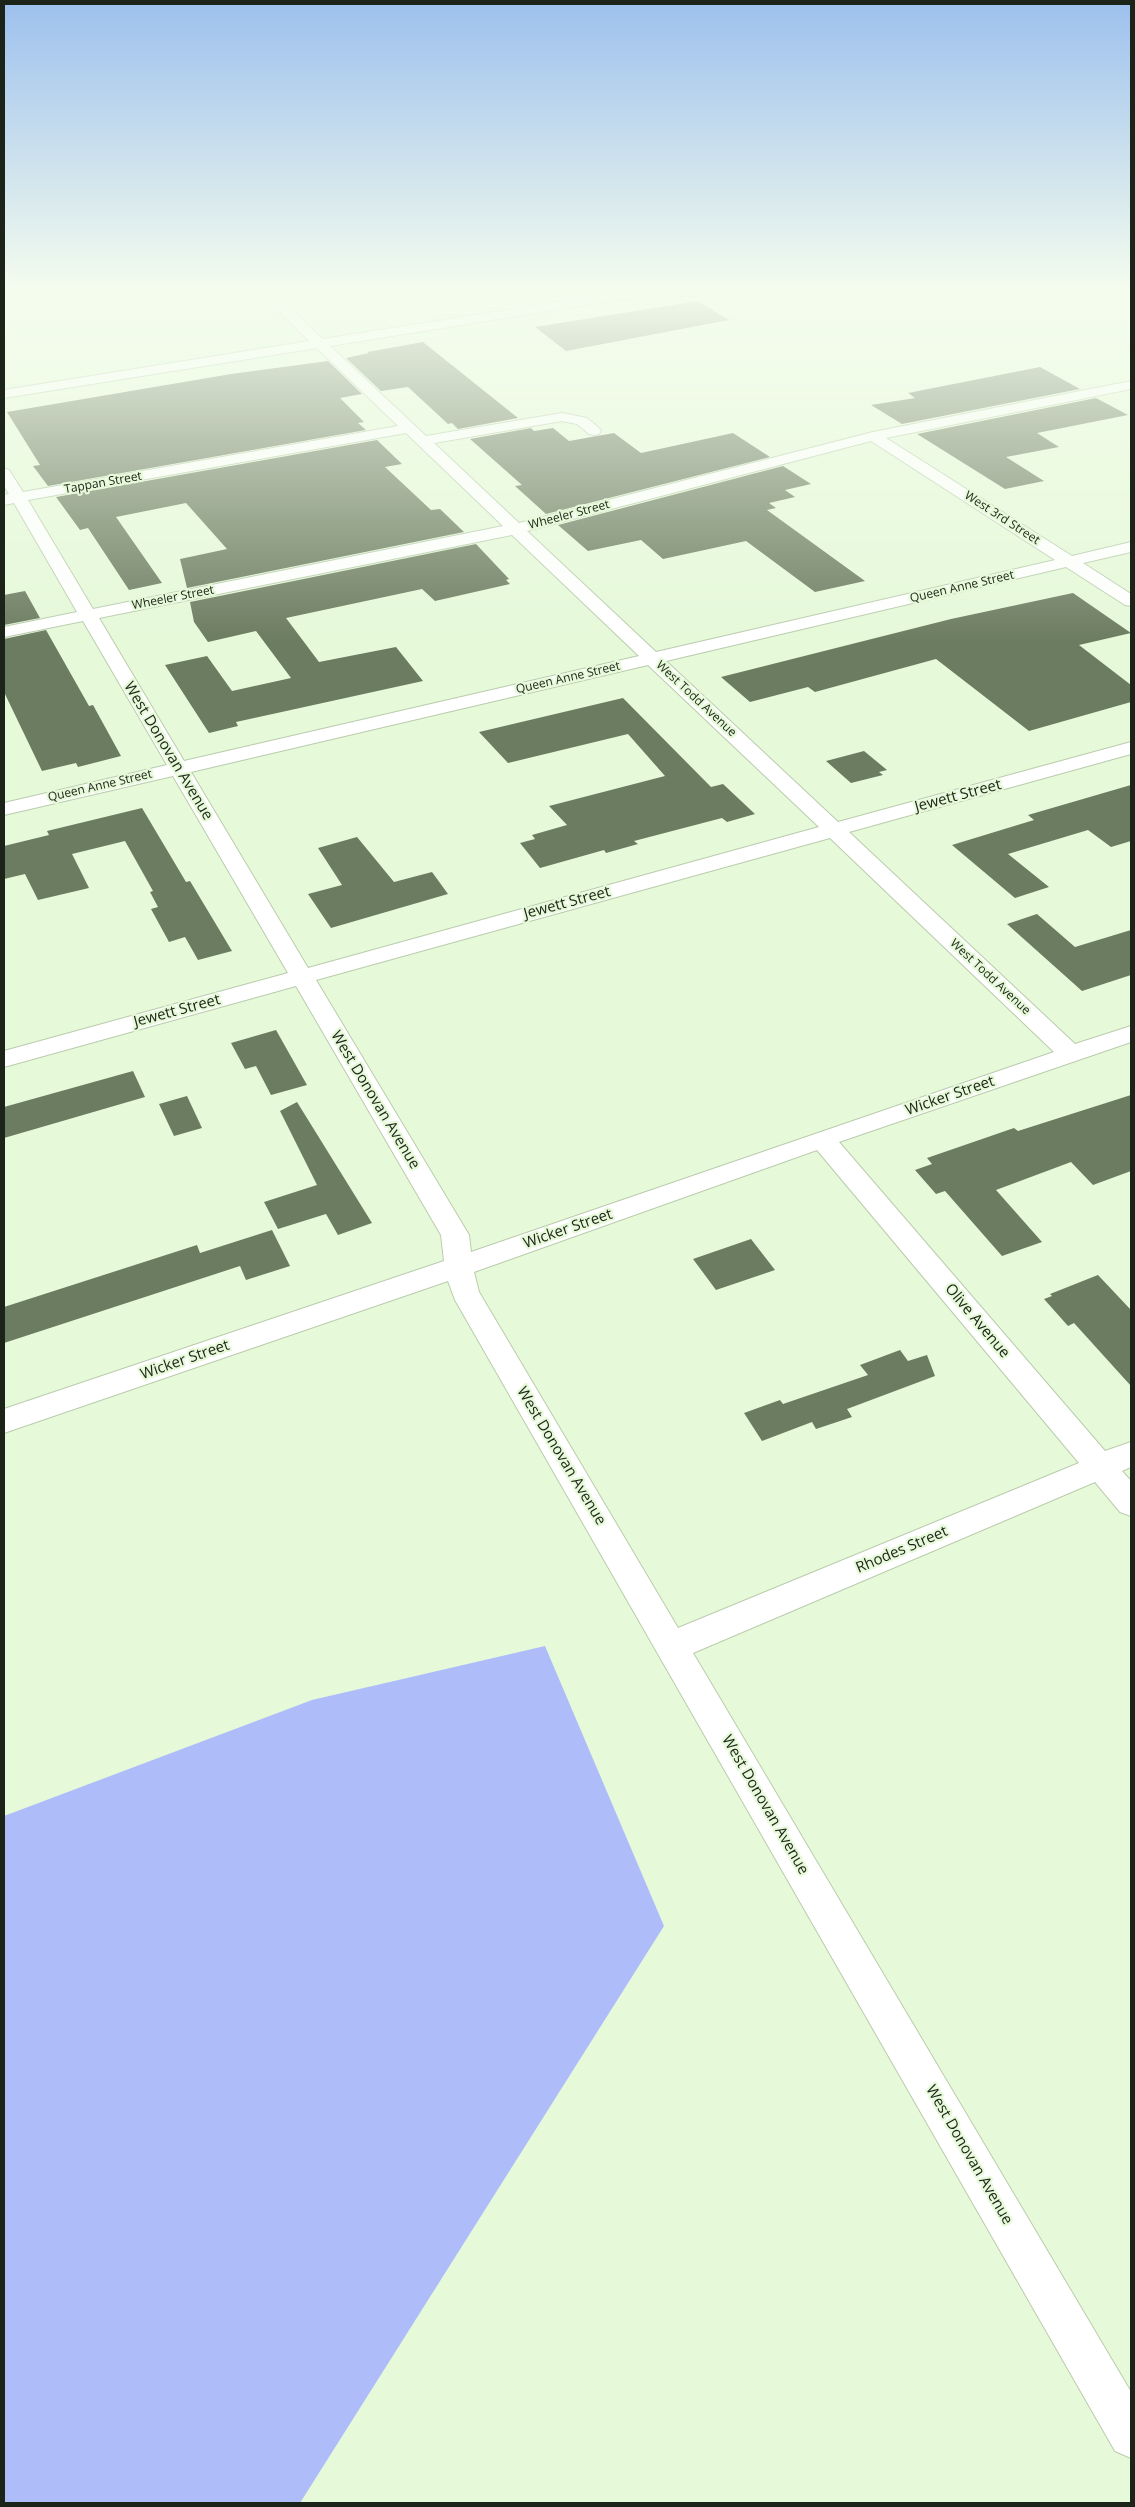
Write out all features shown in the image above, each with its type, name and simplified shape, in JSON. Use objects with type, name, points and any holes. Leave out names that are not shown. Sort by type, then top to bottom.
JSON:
[{"type":"street","name":"West Todd Avenue","points":[[388,408],[1072,1055]]},
{"type":"street","name":"Wheeler Street","points":[[4,632],[516,529],[873,436],[1015,408]]},
{"type":"street","name":"Tappan Street","points":[[11,499],[416,434],[562,418],[582,421],[594,431]]},
{"type":"street","name":"West 3rd Street","points":[[873,436],[1131,601]]},
{"type":"street","name":"West Donovan Avenue","points":[[4,473],[11,499],[88,615],[455,1235],[459,1268],[465,1294],[673,1646],[1131,2435]]},
{"type":"street","name":"Queen Anne Street","points":[[4,809],[1131,547]]},
{"type":"street","name":"Jewett Street","points":[[4,1059],[1131,748]]},
{"type":"street","name":"Wicker Street","points":[[4,1421],[459,1268],[822,1139],[1131,1034]]},
{"type":"street","name":"Olive Avenue","points":[[822,1139],[1131,1503]]},
{"type":"street","name":"Rhodes Street","points":[[673,1646],[1131,1454]]},
{"type":"shaded area","points":[[545,1646],[664,1926],[300,2503],[4,2503],[4,1816],[312,1700]]},
{"type":"building","points":[[31,408],[350,408],[364,422],[358,423],[366,430],[48,486],[33,466],[40,465],[7,412]]},
{"type":"building","points":[[431,408],[505,408],[518,418],[458,429],[452,423],[448,424]]},
{"type":"building","points":[[876,408],[983,408],[902,424]]},
{"type":"building","points":[[1046,408],[1115,408],[1128,415],[1037,433],[1059,447],[1006,457],[1044,481],[1005,489],[917,434]]},
{"type":"building","points":[[531,428],[534,431],[553,428],[569,441],[614,433],[641,453],[733,433],[770,457],[546,514],[515,486],[522,485],[470,439]]},
{"type":"building","points":[[377,440],[402,464],[385,467],[431,510],[440,509],[464,532],[187,588],[180,559],[227,549],[186,503],[116,517],[162,583],[129,590],[88,528],[80,530],[56,497]]},
{"type":"building","points":[[783,466],[811,484],[785,490],[795,497],[769,503],[776,508],[767,510],[865,581],[815,592],[746,541],[663,559],[641,540],[588,551],[558,525]]},
{"type":"building","points":[[476,544],[509,579],[506,580],[510,584],[435,601],[422,589],[286,618],[319,662],[396,647],[423,681],[236,722],[238,726],[209,733],[165,665],[207,656],[232,691],[291,678],[256,631],[208,642],[194,622],[190,602]]},
{"type":"building","points":[[25,591],[40,618],[4,625],[4,595]]},
{"type":"building","points":[[1073,593],[1131,633],[1079,645],[1131,685],[1131,702],[1029,731],[936,659],[815,692],[808,687],[750,702],[721,677],[951,619]]},
{"type":"building","points":[[46,630],[89,706],[93,705],[121,756],[78,767],[76,763],[42,771],[4,692],[4,639]]},
{"type":"building","points":[[623,698],[711,787],[723,784],[755,814],[727,822],[722,818],[634,841],[638,844],[606,853],[604,850],[540,868],[520,843],[535,839],[532,835],[567,825],[549,806],[665,776],[628,734],[508,763],[479,732]]},
{"type":"building","points":[[864,751],[887,770],[879,772],[883,775],[851,783],[826,761]]},
{"type":"building","points":[[1131,785],[1131,841],[1111,847],[1088,830],[1008,854],[1049,887],[1015,898],[952,845],[1034,820],[1028,815]]},
{"type":"building","points":[[142,808],[186,882],[190,881],[232,951],[198,960],[185,937],[169,942],[151,909],[158,907],[150,892],[153,891],[125,841],[72,854],[89,888],[38,900],[25,874],[4,879],[4,846],[49,835],[47,831]]},
{"type":"building","points":[[357,837],[394,882],[432,872],[448,894],[331,928],[308,894],[342,885],[318,848]]},
{"type":"building","points":[[1037,914],[1075,947],[1131,930],[1131,975],[1082,991],[1007,924]]},
{"type":"building","points":[[276,1030],[307,1085],[271,1095],[256,1066],[245,1069],[231,1043]]},
{"type":"building","points":[[133,1071],[145,1097],[4,1138],[4,1107]]},
{"type":"building","points":[[1131,1095],[1131,1171],[1093,1185],[1071,1162],[996,1190],[1042,1242],[1002,1256],[945,1191],[936,1194],[915,1170],[932,1164],[927,1158],[1014,1128],[1018,1131]]},
{"type":"building","points":[[187,1096],[202,1128],[174,1136],[159,1104]]},
{"type":"building","points":[[297,1102],[372,1223],[338,1235],[326,1214],[278,1229],[264,1202],[317,1185],[280,1111]]},
{"type":"building","points":[[272,1230],[290,1266],[246,1280],[240,1266],[4,1343],[4,1307],[197,1245],[200,1253]]},
{"type":"building","points":[[751,1239],[775,1270],[716,1290],[693,1259]]},
{"type":"building","points":[[1098,1275],[1131,1310],[1131,1386],[1074,1323],[1068,1326],[1044,1299],[1052,1296],[1050,1294]]},
{"type":"building","points":[[900,1350],[908,1361],[927,1355],[935,1376],[847,1409],[852,1417],[816,1429],[812,1422],[762,1441],[744,1413],[780,1400],[783,1404],[868,1375],[860,1365]]}]
